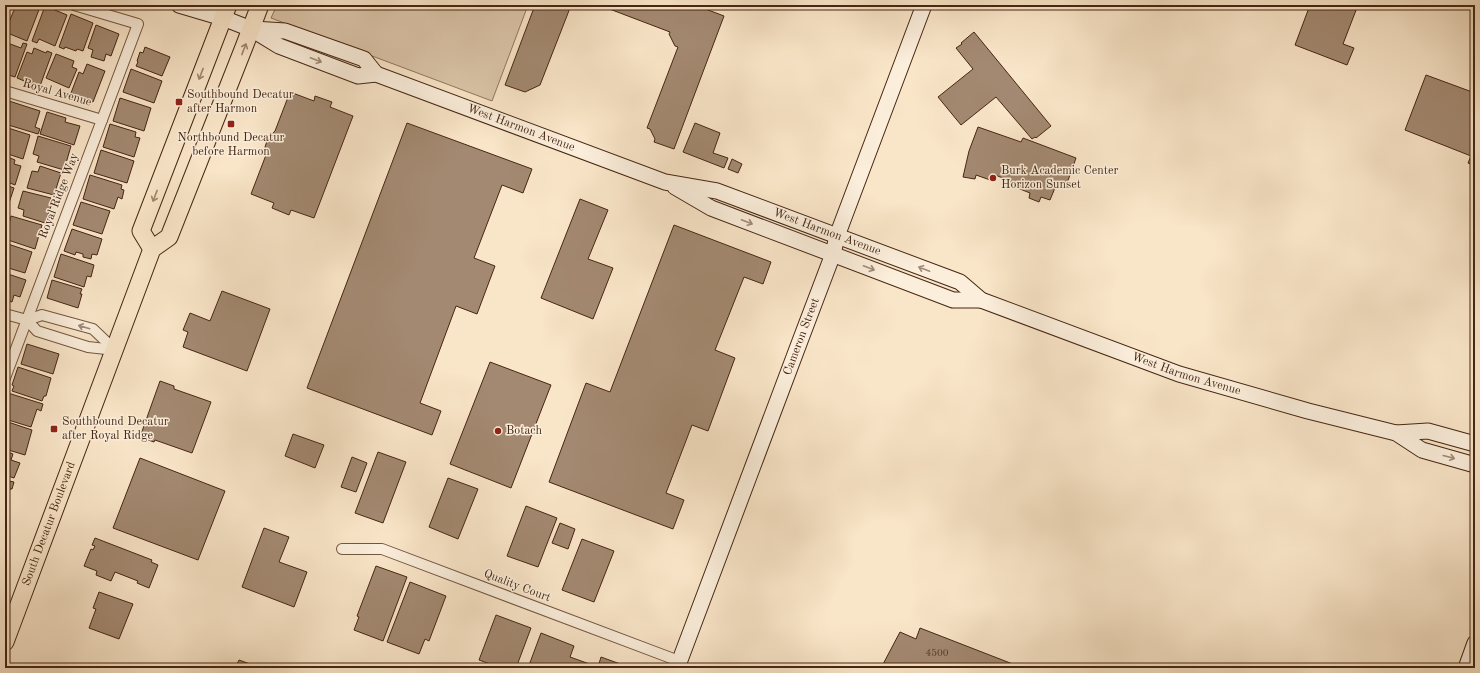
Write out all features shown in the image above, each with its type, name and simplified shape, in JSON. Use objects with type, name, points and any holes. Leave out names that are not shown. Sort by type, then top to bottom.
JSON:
[{"type":"main road","name":"West Harmon Avenue","points":[[178,5],[226,12],[279,46],[358,76],[376,74],[665,182],[711,208],[953,300],[981,300]]},
{"type":"main road","points":[[226,12],[141,231],[152,249],[169,237],[260,5]]},
{"type":"main road","name":"Cameron Street","points":[[678,665],[924,5]]},
{"type":"main road","name":"West Harmon Avenue","points":[[665,182],[718,191],[960,282],[981,300],[1179,374],[1396,434],[1422,450],[1475,465]]},
{"type":"main road","name":"South Decatur Boulevard","points":[[5,642],[152,249]]},
{"type":"main road","name":"West Harmon Avenue","points":[[1396,434],[1428,431],[1475,444]]},
{"type":"main road","points":[[1466,668],[1475,643]]},
{"type":"street","name":"Royal Ridge Way","points":[[5,378],[138,24],[74,5]]},
{"type":"street","name":"Royal Avenue","points":[[5,91],[102,120]]},
{"type":"street","points":[[5,314],[27,320],[37,331],[88,347],[114,350]]},
{"type":"street","points":[[27,320],[42,315],[93,329],[114,350]]},
{"type":"street","name":"Quality Court","points":[[342,549],[382,549],[678,665]]},
{"type":"shaded area","points":[[277,5],[528,5],[492,101],[271,18]]},
{"type":"building","points":[[5,5],[11,5],[5,24]]},
{"type":"building","points":[[16,5],[34,5],[40,7],[27,41],[5,32]]},
{"type":"building","points":[[535,5],[576,5],[570,8],[540,85],[525,92],[505,85]]},
{"type":"building","points":[[599,5],[695,5],[724,16],[674,149],[654,142],[655,139],[650,129],[647,128],[678,47],[675,46],[669,34],[670,32]]},
{"type":"building","points":[[1310,5],[1358,5],[1343,44],[1354,48],[1347,65],[1295,45]]},
{"type":"building","points":[[45,6],[67,15],[55,46],[39,39],[37,43],[32,41]]},
{"type":"building","points":[[71,14],[93,23],[83,51],[59,47]]},
{"type":"building","points":[[96,25],[119,34],[111,56],[106,54],[104,61],[91,57],[93,50],[88,48]]},
{"type":"building","points":[[974,32],[1051,126],[1036,138],[1035,137],[1032,139],[996,97],[961,125],[938,97],[973,69],[956,48]]},
{"type":"building","points":[[5,42],[21,48],[23,43],[27,44],[15,77],[5,74]]},
{"type":"building","points":[[145,47],[170,57],[162,76],[136,66],[140,52],[143,53]]},
{"type":"building","points":[[34,48],[46,53],[47,51],[52,53],[40,86],[17,78],[27,52],[32,54]]},
{"type":"building","points":[[56,54],[74,61],[72,67],[77,69],[69,88],[46,78]]},
{"type":"building","points":[[87,64],[105,71],[93,102],[88,99],[87,101],[71,93],[79,72],[83,74]]},
{"type":"building","points":[[131,69],[162,81],[154,103],[123,92]]},
{"type":"building","points":[[1426,75],[1475,93],[1475,166],[1468,163],[1471,156],[1405,130]]},
{"type":"building","points":[[290,92],[314,101],[315,96],[332,102],[330,107],[353,116],[314,218],[291,210],[289,215],[272,208],[274,203],[251,194],[266,155],[265,147],[268,138],[275,131]]},
{"type":"building","points":[[120,98],[151,108],[144,131],[113,121]]},
{"type":"building","points":[[9,101],[40,111],[35,127],[40,129],[38,134],[5,124],[5,115]]},
{"type":"building","points":[[47,112],[66,118],[65,122],[80,126],[74,145],[40,134]]},
{"type":"building","points":[[407,123],[532,169],[523,193],[502,185],[474,258],[495,266],[477,314],[456,306],[420,403],[441,411],[432,435],[307,388]]},
{"type":"building","points":[[695,123],[720,133],[713,153],[728,158],[724,168],[683,152]]},
{"type":"building","points":[[110,124],[136,132],[135,137],[140,138],[134,157],[103,147]]},
{"type":"building","points":[[5,127],[30,135],[23,159],[5,153]]},
{"type":"building","points":[[978,127],[1021,142],[1023,138],[1076,158],[1066,186],[1057,183],[1050,200],[1041,197],[1039,202],[1029,198],[1030,193],[1015,187],[1016,183],[995,175],[993,181],[976,175],[975,179],[963,177],[969,151]]},
{"type":"building","points":[[38,136],[71,146],[64,170],[37,162],[39,156],[33,154]]},
{"type":"building","points":[[101,150],[134,161],[127,183],[94,173]]},
{"type":"building","points":[[5,156],[15,160],[14,164],[21,166],[15,185],[5,181]]},
{"type":"building","points":[[732,159],[742,164],[738,173],[728,169]]},
{"type":"building","points":[[40,166],[61,173],[54,195],[27,188],[32,171],[38,172]]},
{"type":"building","points":[[90,175],[122,185],[121,189],[124,190],[122,199],[118,197],[114,209],[83,199]]},
{"type":"building","points":[[5,185],[14,188],[6,212],[5,211]]},
{"type":"building","points":[[23,191],[51,198],[49,205],[51,206],[45,223],[23,216],[24,210],[18,208]]},
{"type":"building","points":[[580,199],[608,210],[588,259],[613,268],[593,319],[541,298]]},
{"type":"building","points":[[81,202],[110,211],[102,234],[73,225]]},
{"type":"building","points":[[11,216],[42,225],[35,249],[5,239]]},
{"type":"building","points":[[674,225],[771,262],[763,284],[744,277],[715,350],[735,358],[708,431],[692,425],[666,493],[684,500],[673,529],[549,482],[586,383],[610,392]]},
{"type":"building","points":[[72,229],[102,239],[97,255],[92,254],[91,259],[83,257],[83,254],[76,252],[75,255],[64,251]]},
{"type":"building","points":[[5,243],[32,252],[25,273],[5,267]]},
{"type":"building","points":[[61,254],[94,265],[91,277],[87,276],[84,287],[54,277]]},
{"type":"building","points":[[5,273],[26,280],[20,297],[14,295],[12,302],[5,300]]},
{"type":"building","points":[[52,280],[82,289],[78,308],[47,298]]},
{"type":"building","points":[[222,291],[270,309],[247,371],[183,347],[188,332],[183,330],[190,313],[210,321]]},
{"type":"building","points":[[27,344],[59,354],[53,374],[21,364]]},
{"type":"building","points":[[490,362],[551,385],[511,488],[450,464]]},
{"type":"building","points":[[18,367],[51,378],[46,396],[44,396],[42,401],[12,391],[14,386],[12,385]]},
{"type":"building","points":[[160,381],[174,386],[174,389],[211,402],[192,453],[155,440],[154,442],[140,437]]},
{"type":"building","points":[[8,393],[43,404],[41,411],[37,409],[31,427],[5,419],[5,401]]},
{"type":"building","points":[[5,421],[32,430],[25,455],[5,449]]},
{"type":"building","points":[[293,434],[324,445],[315,468],[285,456]]},
{"type":"building","points":[[5,451],[13,454],[11,460],[20,463],[14,478],[5,475]]},
{"type":"building","points":[[378,452],[406,462],[383,523],[355,513]]},
{"type":"building","points":[[352,457],[367,463],[356,492],[341,487]]},
{"type":"building","points":[[140,458],[225,491],[198,560],[113,528]]},
{"type":"building","points":[[448,478],[478,489],[458,539],[429,527]]},
{"type":"building","points":[[9,481],[14,482],[12,489],[10,489],[7,495],[5,494],[5,486],[7,487]]},
{"type":"building","points":[[526,506],[557,518],[538,567],[507,556]]},
{"type":"building","points":[[560,523],[575,529],[568,549],[552,543]]},
{"type":"building","points":[[264,528],[289,537],[279,562],[307,572],[294,607],[242,587]]},
{"type":"building","points":[[95,538],[152,560],[151,562],[158,565],[149,588],[137,583],[138,581],[115,572],[111,581],[96,575],[97,571],[84,566],[91,549],[93,550],[95,546],[92,545]]},
{"type":"building","points":[[582,539],[614,551],[594,602],[562,590]]},
{"type":"building","points":[[376,566],[407,577],[383,641],[354,630],[359,617],[357,616]]},
{"type":"building","points":[[410,582],[446,596],[429,641],[425,639],[419,654],[387,642]]},
{"type":"building","points":[[99,592],[133,604],[119,639],[89,628],[96,609],[93,608]]},
{"type":"building","points":[[496,615],[531,628],[516,668],[501,668],[479,660]]},
{"type":"building","points":[[920,628],[1023,668],[881,668],[900,632],[916,639]]},
{"type":"building","points":[[541,633],[574,646],[570,657],[598,667],[601,657],[623,665],[622,668],[528,668]]},
{"type":"building","points":[[239,660],[261,668],[235,668]]},
{"type":"place","name":"Southbound Decatur after Harmon","points":[[179,102]]},
{"type":"place","name":"Northbound Decatur before Harmon","points":[[231,124]]},
{"type":"place","name":"Burk Academic Center Horizon Sunset","points":[[993,178]]},
{"type":"place","name":"Southbound Decatur after Royal Ridge","points":[[54,429]]},
{"type":"place","name":"Botach","points":[[498,431]]}]
